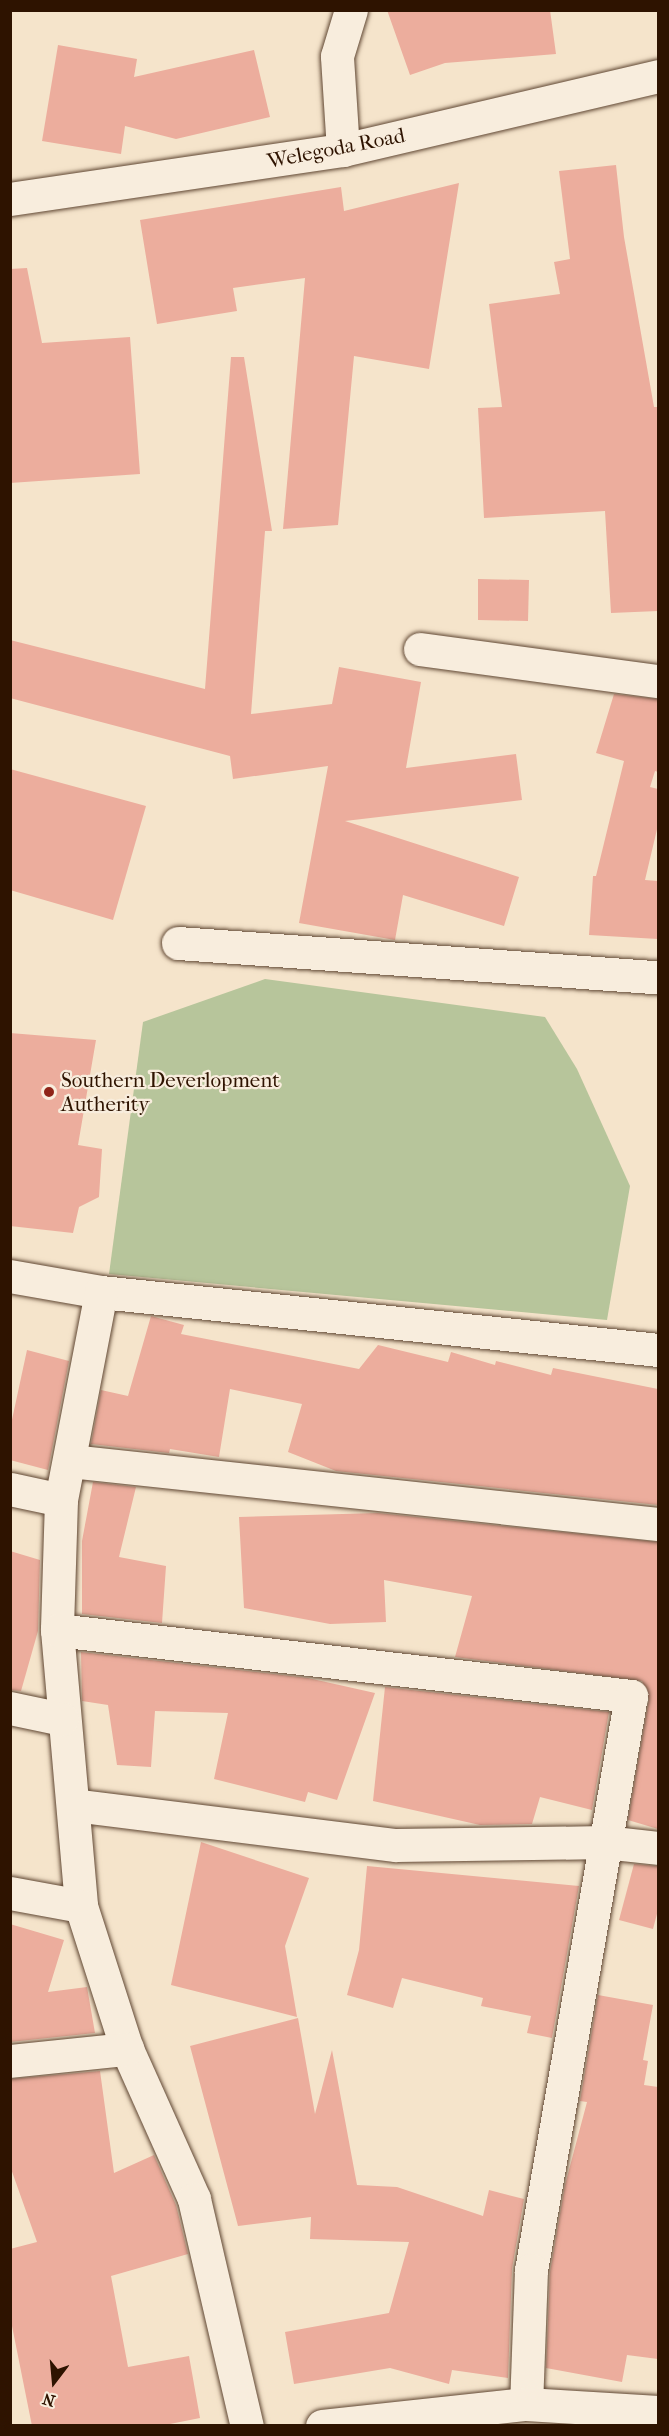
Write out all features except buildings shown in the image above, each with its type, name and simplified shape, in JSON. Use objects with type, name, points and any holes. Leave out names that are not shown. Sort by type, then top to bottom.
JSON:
[{"type":"street","points":[[343,150],[338,56],[351,10]]},
{"type":"street","name":"Welegoda Road","points":[[10,199],[343,150],[658,76]]},
{"type":"street","points":[[420,649],[658,681]]},
{"type":"street","points":[[178,944],[658,977]]},
{"type":"street","points":[[10,1276],[101,1292],[658,1350]]},
{"type":"street","points":[[101,1292],[61,1500],[57,1630],[62,1719],[74,1805],[81,1906],[127,2049],[194,2199],[247,2426]]},
{"type":"street","points":[[70,1461],[658,1524]]},
{"type":"street","points":[[10,1490],[61,1500]]},
{"type":"street","points":[[57,1630],[631,1696],[531,2270],[526,2404]]},
{"type":"street","points":[[10,1708],[62,1719]]},
{"type":"street","points":[[74,1805],[396,1845],[604,1842],[658,1848]]},
{"type":"street","points":[[10,1893],[81,1906]]},
{"type":"street","points":[[10,2061],[127,2049]]},
{"type":"street","points":[[322,2426],[526,2404],[658,2412]]},
{"type":"green space","points":[[265,979],[545,1017],[577,1069],[630,1186],[607,1320],[109,1274],[143,1022]]},
{"type":"place","name":"Southern Deverlopment Autherity","points":[[49,1092]]}]
